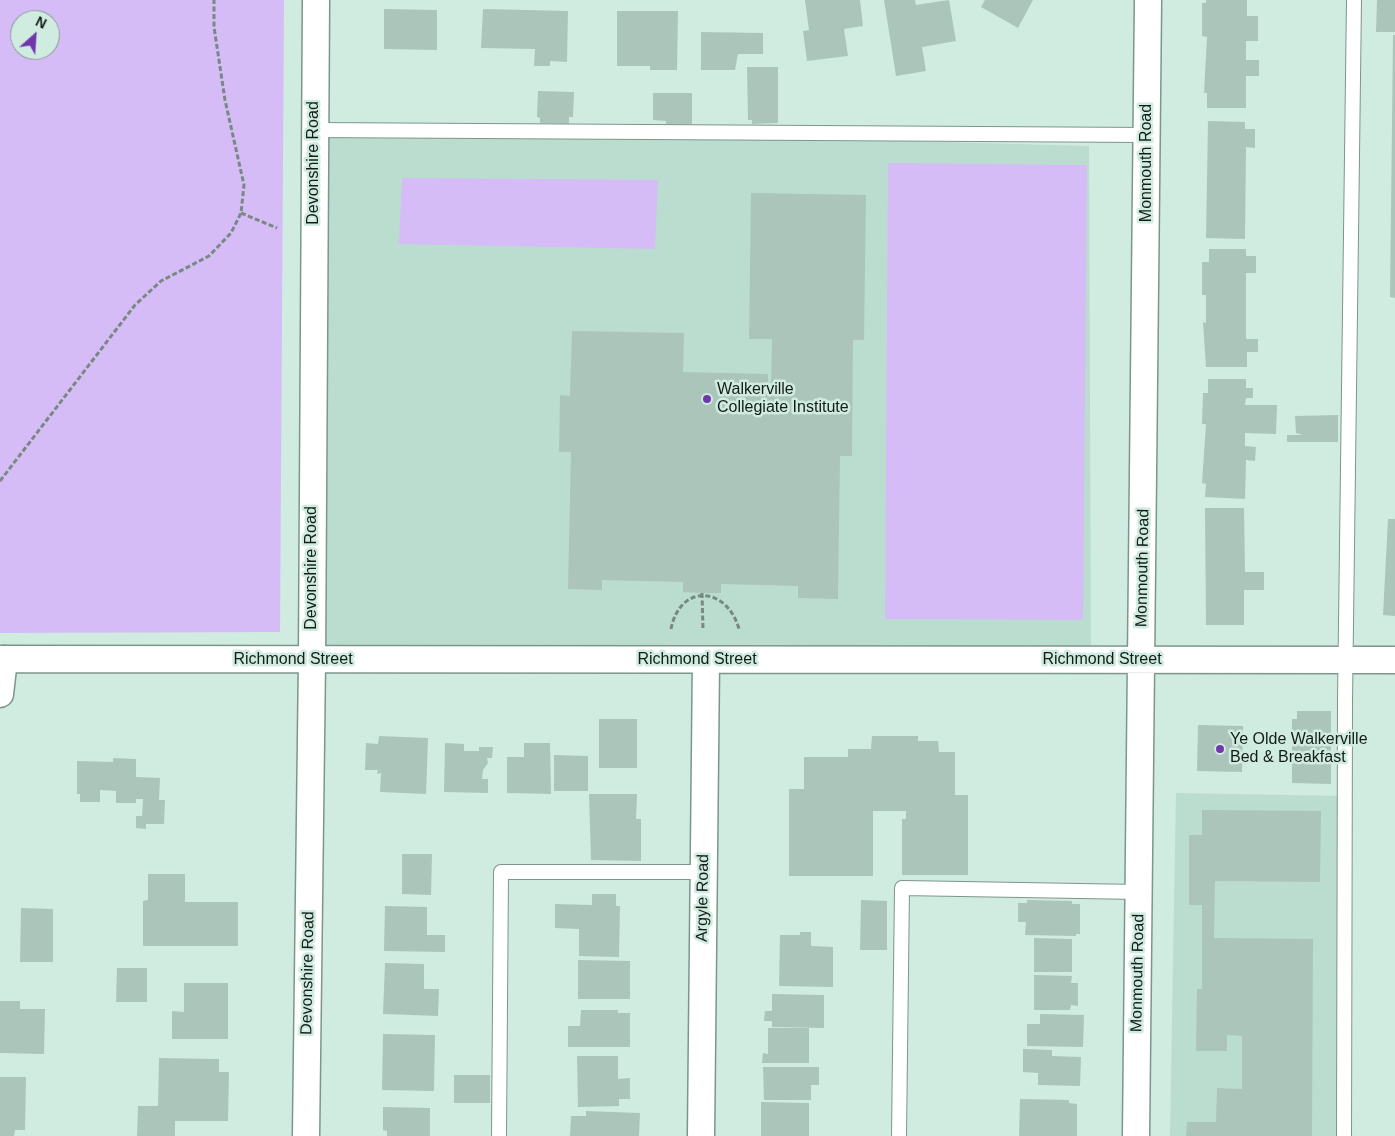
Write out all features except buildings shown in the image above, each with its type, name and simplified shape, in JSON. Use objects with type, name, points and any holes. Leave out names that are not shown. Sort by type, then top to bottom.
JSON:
[{"type":"street","name":"Devonshire Road","points":[[306,1136],[312,660],[316,0]]},
{"type":"street","name":"Monmouth Road","points":[[1136,1136],[1148,0]]},
{"type":"street","name":"Richmond Street","points":[[2,659],[1395,660]]},
{"type":"street","points":[[0,694],[2,659]]},
{"type":"street","name":"Argyle Road","points":[[701,1136],[706,660]]},
{"type":"lane","points":[[1344,1136],[1346,660],[1354,0]]},
{"type":"lane","points":[[314,130],[1147,135]]},
{"type":"lane","points":[[499,1136],[500,872],[704,872]]},
{"type":"lane","points":[[899,1136],[902,888],[1139,892]]},
{"type":"path","points":[[0,481],[135,305],[161,281],[209,256],[231,233],[241,213],[244,185],[223,90],[214,27],[214,0]]},
{"type":"path","points":[[241,213],[277,228]]},
{"type":"path","points":[[671,629],[678,608],[685,601],[702,594],[724,602],[731,610],[739,629]]},
{"type":"path","points":[[702,594],[703,629]]},
{"type":"shaded area","points":[[0,0],[284,0],[280,632],[0,633]]},
{"type":"shaded area","name":"Walkerville Collegiate Institute","points":[[326,125],[1089,146],[1091,655],[736,648],[323,645]]},
{"type":"shaded area","points":[[888,163],[1087,165],[1083,620],[885,619]]},
{"type":"shaded area","points":[[402,178],[658,180],[655,249],[399,244]]},
{"type":"shaded area","points":[[1176,793],[1345,796],[1338,1136],[1170,1136]]},
{"type":"place","name":"Walkerville Collegiate Institute","points":[[707,399]]},
{"type":"place","name":"Ye Olde Walkerville Bed & Breakfast","points":[[1220,749]]}]
